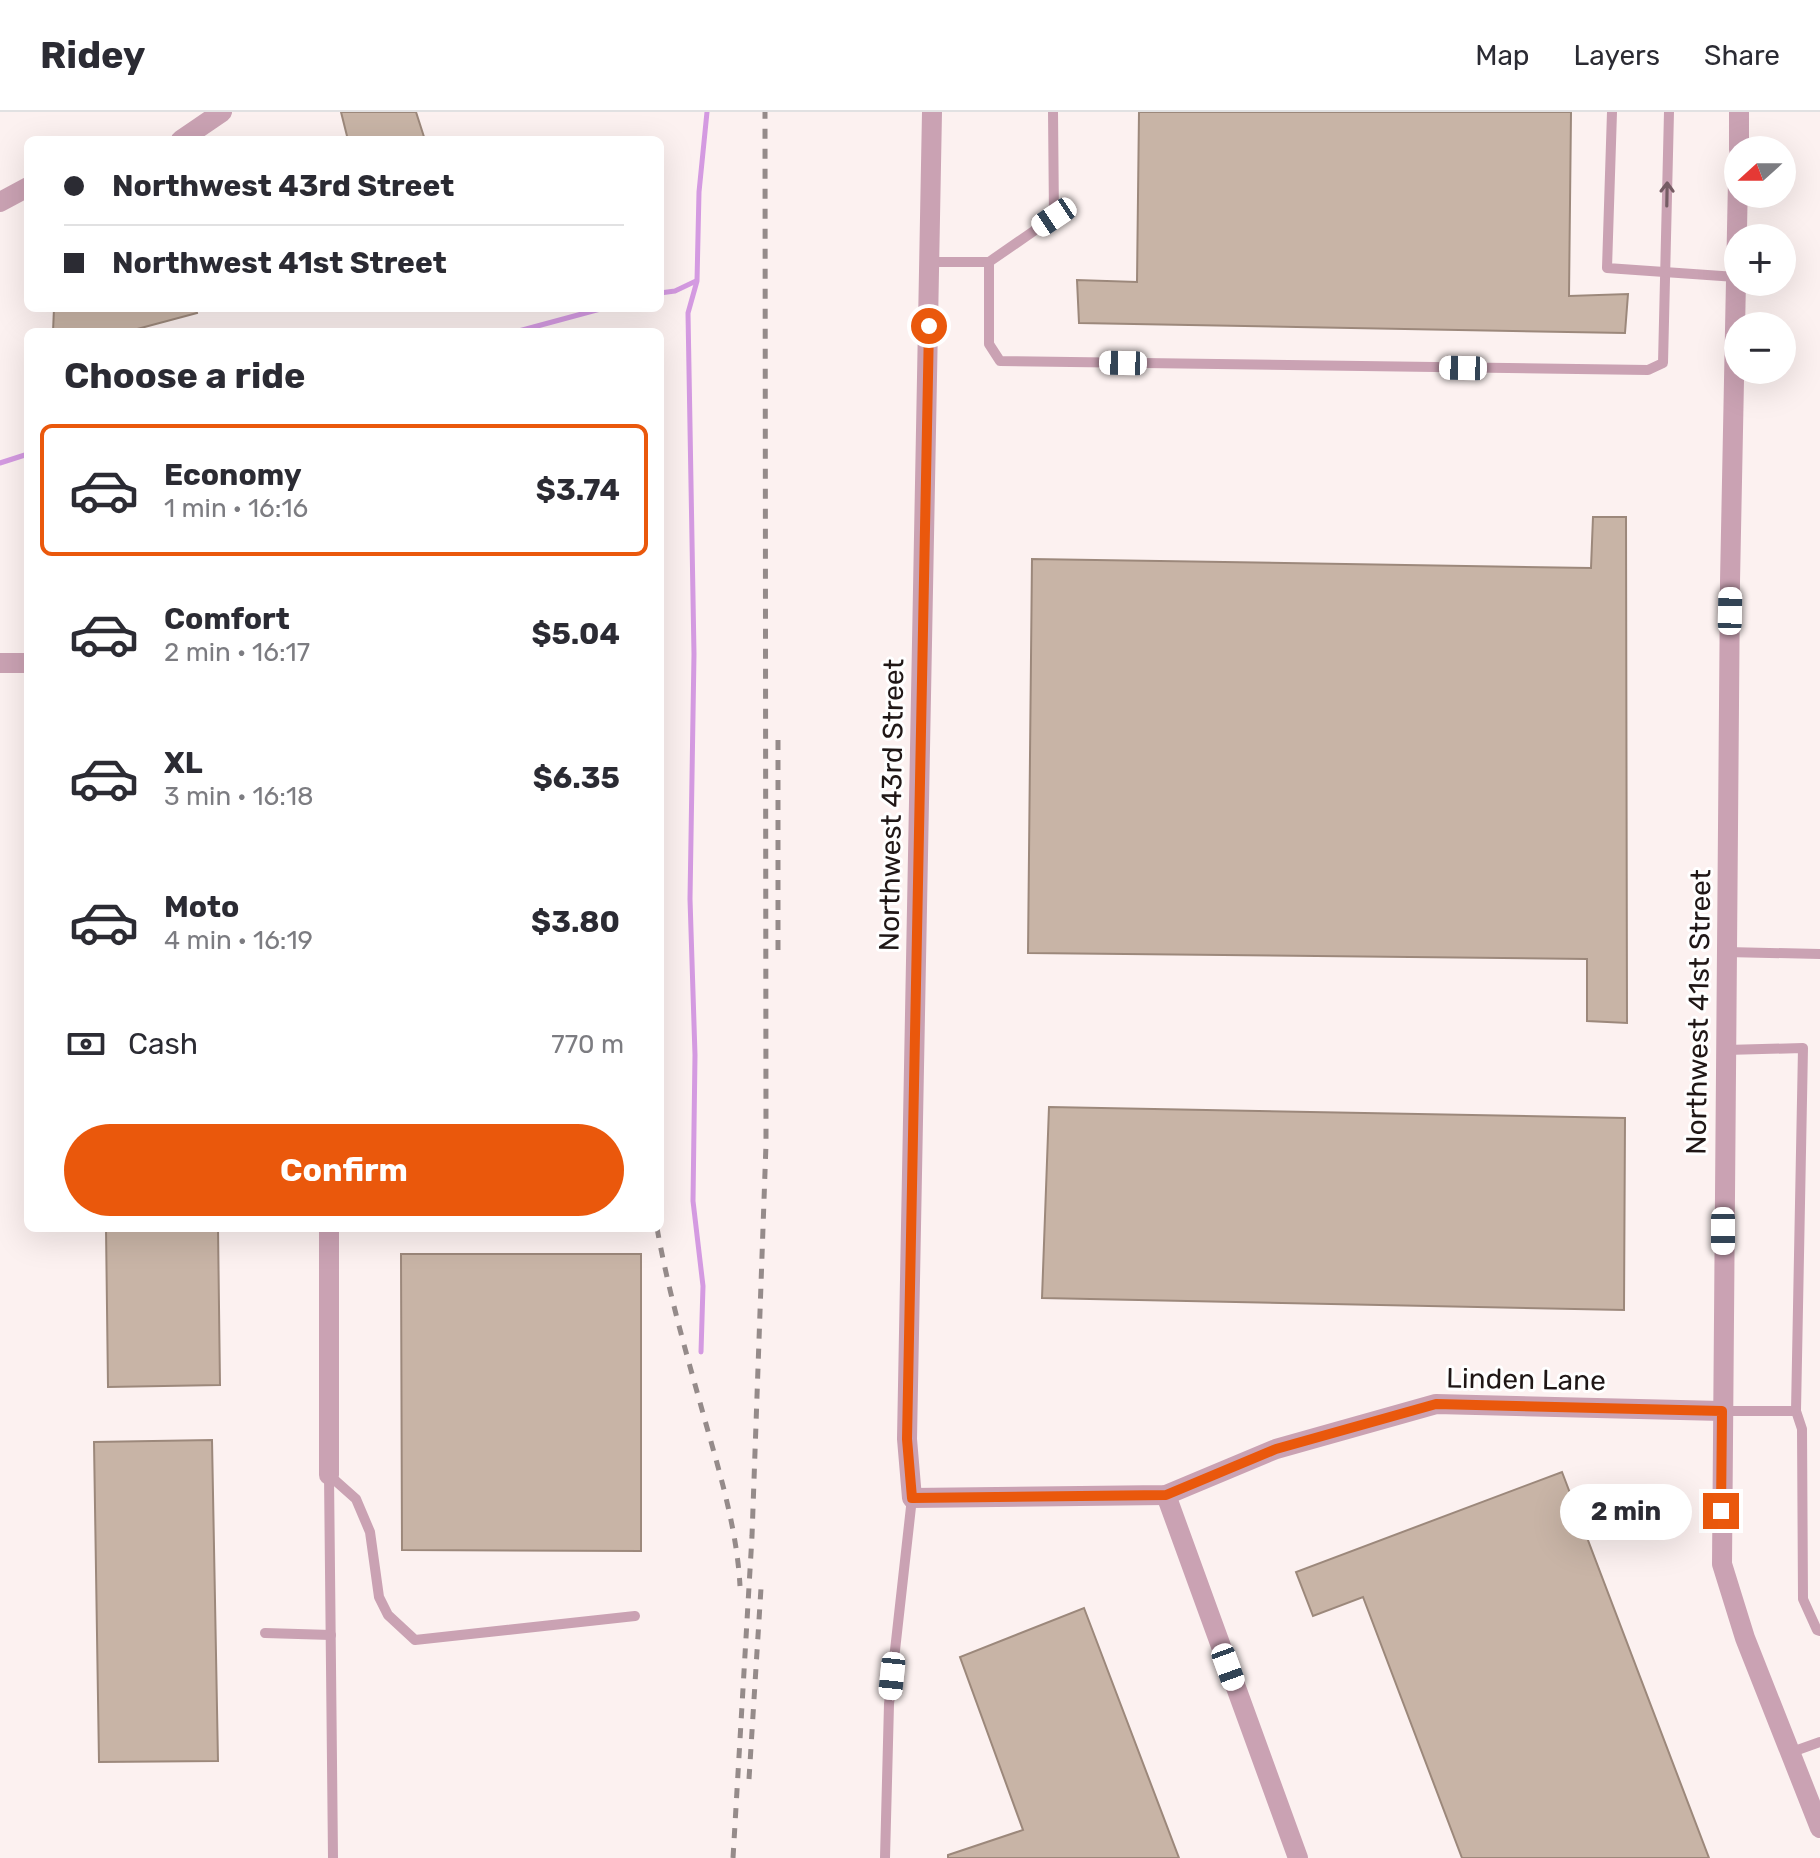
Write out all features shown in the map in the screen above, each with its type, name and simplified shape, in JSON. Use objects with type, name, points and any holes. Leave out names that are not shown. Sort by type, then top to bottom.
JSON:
[{"type":"street","points":[[187,136],[222,112]]},
{"type":"street","name":"Northwest 43rd Street","points":[[912,1498],[907,1424],[932,112]]},
{"type":"street","points":[[1739,112],[1739,136]]},
{"type":"street","points":[[0,202],[24,189]]},
{"type":"street","name":"Northwest 41st Street","points":[[1736,296],[1726,952],[1722,1564],[1745,1638],[1820,1828]]},
{"type":"street","points":[[0,663],[24,663]]},
{"type":"street","points":[[329,1232],[329,1475]]},
{"type":"street","name":"Linden Lane","points":[[912,1498],[1166,1495],[1276,1449],[1436,1404],[1722,1411]]},
{"type":"street","points":[[1166,1495],[1298,1858]]},
{"type":"lane","points":[[930,262],[989,262],[1054,217],[1053,112]]},
{"type":"lane","points":[[1612,112],[1607,268],[1724,276]]},
{"type":"lane","points":[[989,262],[989,344],[1000,361],[1648,370],[1663,363],[1669,112]]},
{"type":"lane","points":[[1726,952],[1820,954]]},
{"type":"lane","points":[[1725,1050],[1803,1048],[1796,1411],[1802,1429],[1803,1599],[1820,1631]]},
{"type":"lane","points":[[1722,1411],[1796,1411]]},
{"type":"lane","points":[[329,1475],[356,1499],[370,1532],[379,1597],[388,1615],[415,1640],[635,1616]]},
{"type":"lane","points":[[329,1475],[333,1858]]},
{"type":"lane","points":[[885,1858],[889,1704],[912,1498]]},
{"type":"lane","points":[[265,1633],[331,1635]]},
{"type":"lane","points":[[1789,1753],[1820,1742]]},
{"type":"building","points":[[341,112],[416,112],[424,136],[347,136]]},
{"type":"building","points":[[1139,112],[1571,112],[1569,296],[1628,294],[1625,333],[1079,323],[1077,280],[1137,282]]},
{"type":"building","points":[[54,312],[197,313],[141,328],[53,328]]},
{"type":"building","points":[[1593,517],[1626,517],[1627,1023],[1587,1021],[1587,959],[1028,953],[1032,559],[1591,568]]},
{"type":"building","points":[[1049,1107],[1625,1118],[1624,1310],[1042,1298]]},
{"type":"building","points":[[106,1232],[218,1232],[220,1385],[108,1387]]},
{"type":"building","points":[[401,1254],[641,1254],[641,1551],[402,1550]]},
{"type":"building","points":[[212,1440],[218,1761],[99,1762],[94,1442]]},
{"type":"building","points":[[1562,1472],[1709,1858],[1462,1858],[1363,1597],[1313,1616],[1296,1572]]},
{"type":"building","points":[[1084,1608],[1179,1858],[948,1858],[948,1855],[1023,1830],[960,1657]]},
{"type":"waterway","points":[[701,1352],[703,1286],[693,1201],[695,1055],[690,899],[694,654],[688,313],[697,281],[699,192],[707,112]]},
{"type":"waterway","points":[[664,292],[696,281]]},
{"type":"waterway","points":[[530,328],[589,312]]},
{"type":"waterway","points":[[0,463],[24,455]]},
{"type":"railway","points":[[733,1858],[752,1536],[766,1144],[765,112]]},
{"type":"railway","points":[[778,740],[778,960]]},
{"type":"railway","points":[[658,1232],[679,1327],[728,1504],[740,1586]]},
{"type":"railway","points":[[749,1779],[761,1588]]},
{"type":"route","points":[[929,326],[907,1439],[912,1498],[1166,1495],[1276,1449],[1436,1404],[1722,1411],[1721,1511]]}]
